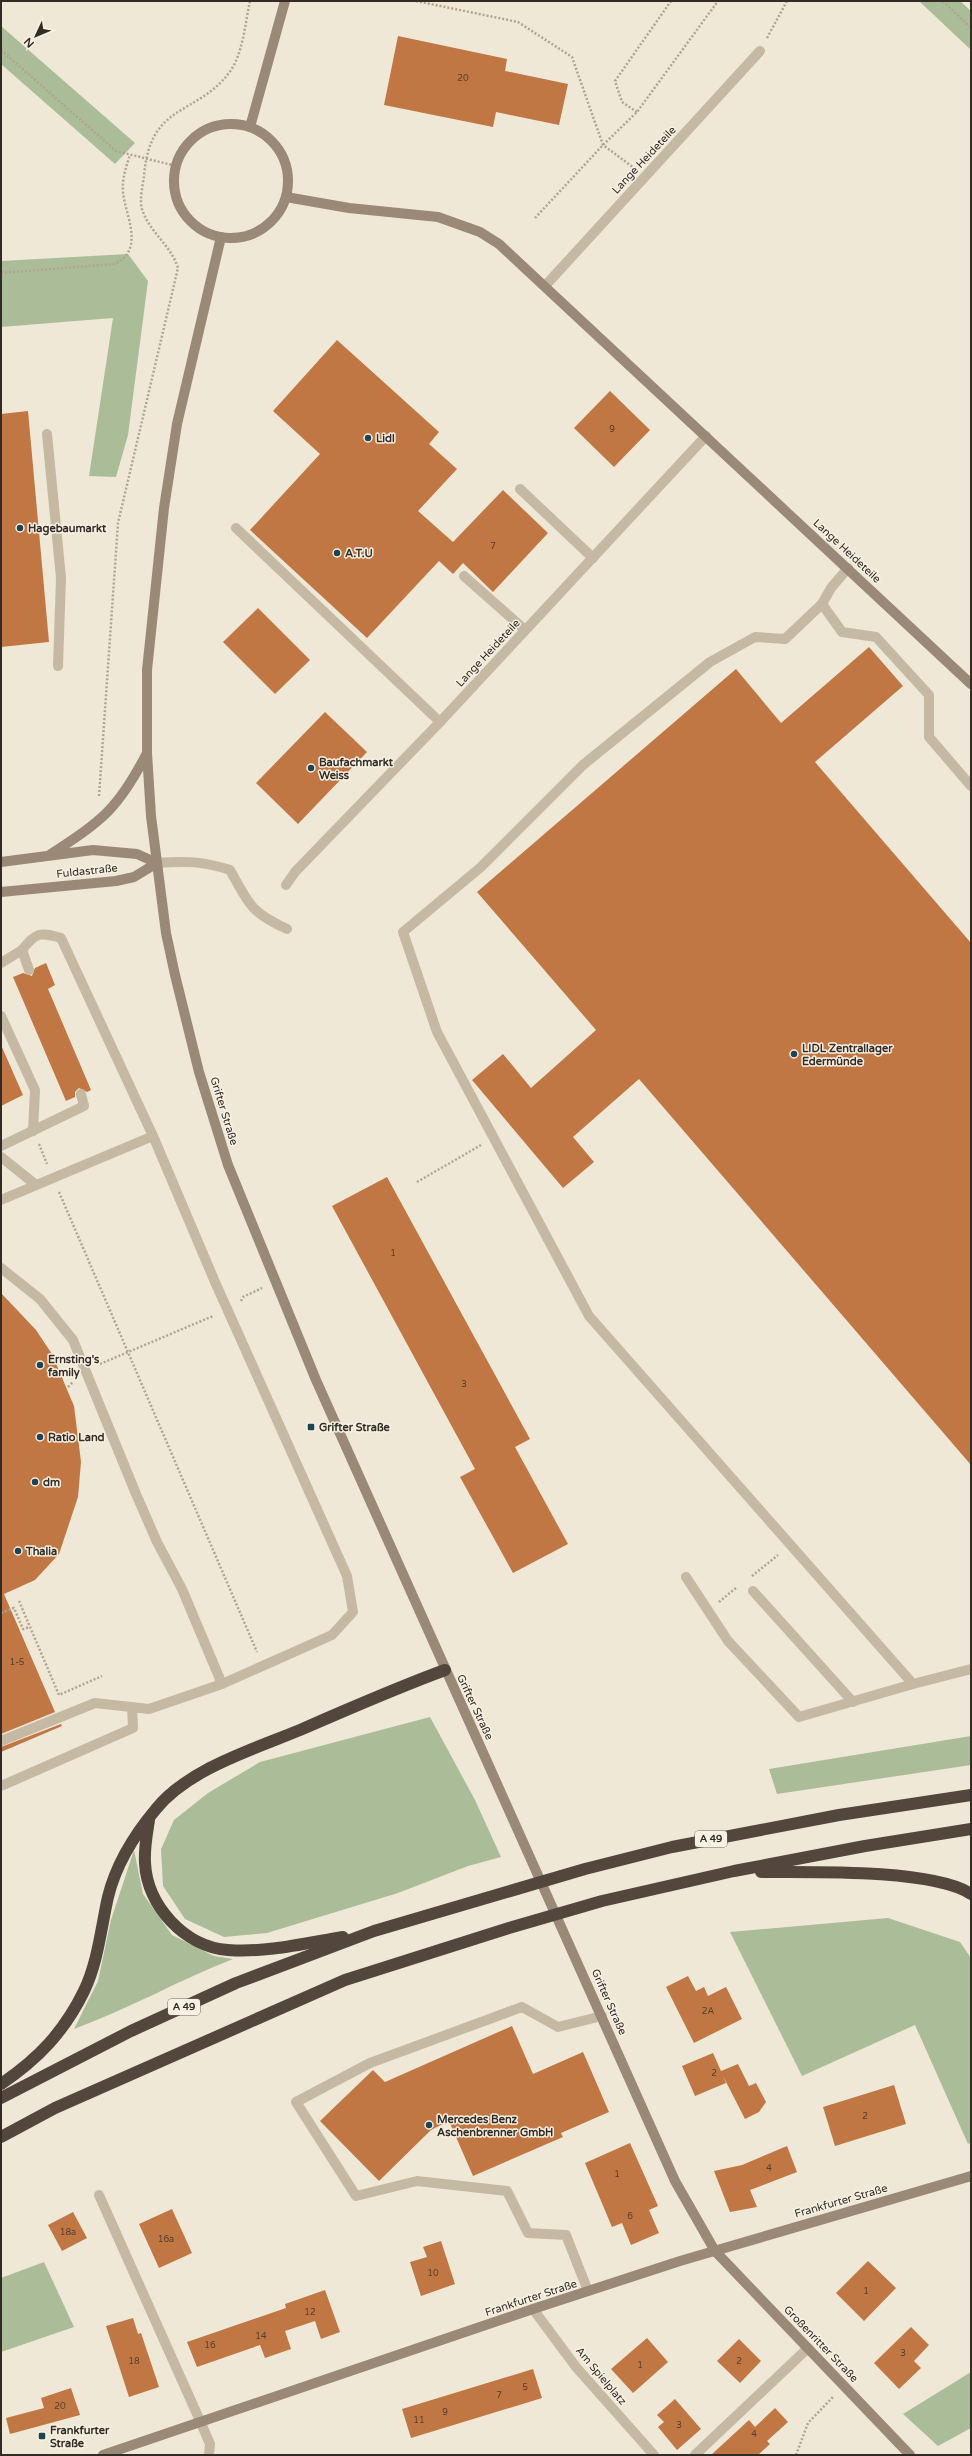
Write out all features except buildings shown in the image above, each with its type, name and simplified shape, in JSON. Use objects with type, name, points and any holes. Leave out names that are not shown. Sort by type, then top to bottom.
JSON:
[{"type":"highway","points":[[1,2084],[24,2068],[58,2035],[84,1990],[98,1950],[108,1895],[122,1860],[150,1816],[173,1792],[202,1774],[233,1758],[444,1670]]},
{"type":"highway","name":"A 49","points":[[1,2098],[131,2031],[236,1983],[374,1931],[585,1869],[680,1845],[839,1815],[971,1794]]},
{"type":"highway","points":[[150,1816],[145,1845],[145,1864],[153,1895],[174,1924],[184,1934],[198,1942],[227,1950],[252,1950],[294,1946],[374,1931]]},
{"type":"highway","points":[[1,2137],[54,2108],[345,1980],[509,1928],[602,1901],[734,1871],[865,1846],[971,1829]]},
{"type":"highway","points":[[734,1871],[846,1873],[914,1878],[947,1884],[971,1894]]},
{"type":"main road","points":[[250,127],[285,1]]},
{"type":"main road","points":[[227,124],[250,127],[261,132],[279,149],[288,172],[286,197],[275,218],[256,232],[233,238],[221,237],[208,233],[187,217],[176,193],[176,166],[186,145],[204,130],[227,124]]},
{"type":"main road","name":"Lange Heideteile","points":[[286,197],[349,208],[438,217],[460,223],[499,244],[971,684]]},
{"type":"main road","name":"Grifter Straße","points":[[221,237],[177,424],[165,500],[147,670],[147,753],[157,863],[166,933],[199,1072],[228,1165],[316,1380],[444,1670],[602,2016],[675,2181],[715,2251]]},
{"type":"main road","points":[[48,856],[92,827],[117,804],[129,787],[147,753]]},
{"type":"main road","name":"Fuldastraße","points":[[1,862],[93,850],[137,854],[157,863]]},
{"type":"main road","name":"Fuldastraße","points":[[1,892],[116,881],[134,877],[157,863]]},
{"type":"main road","name":"Frankfurter Straße","points":[[103,2455],[201,2424],[588,2291],[715,2251],[971,2176]]},
{"type":"main road","name":"Großenritter Straße","points":[[715,2251],[910,2455]]},
{"type":"street","name":"Lange Heideteile","points":[[545,286],[760,51]]},
{"type":"street","points":[[47,434],[61,578],[58,666]]},
{"type":"street","name":"Lange Heideteile","points":[[286,885],[294,872],[440,722],[706,436]]},
{"type":"street","points":[[520,489],[593,558]]},
{"type":"street","points":[[236,528],[440,722]]},
{"type":"street","points":[[848,568],[831,588],[822,604],[785,639],[755,637],[710,662],[583,765],[481,867],[403,932],[437,1032],[589,1316],[913,1684]]},
{"type":"street","points":[[464,576],[525,630]]},
{"type":"street","points":[[822,604],[842,632],[876,637],[929,695],[929,737],[971,786]]},
{"type":"street","points":[[157,863],[191,860],[207,862],[230,870],[250,905],[263,918],[287,929]]},
{"type":"street","points":[[1,963],[22,950],[32,937],[44,933],[61,938],[153,1136],[228,1310],[347,1576],[353,1612],[332,1635],[222,1684],[149,1709],[95,1703],[1,1741]]},
{"type":"street","points":[[22,950],[29,970]]},
{"type":"street","points":[[1,1016],[35,1090],[33,1131]]},
{"type":"street","points":[[1,1146],[84,1106],[81,1094]]},
{"type":"street","points":[[1,1200],[153,1136]]},
{"type":"street","points":[[1,1157],[36,1185]]},
{"type":"street","points":[[1,1268],[40,1299],[73,1340],[139,1501],[182,1589],[222,1684]]},
{"type":"street","points":[[686,1577],[728,1641],[799,1717],[971,1669]]},
{"type":"street","points":[[753,1592],[853,1702]]},
{"type":"street","points":[[1,1786],[133,1728],[132,1707]]},
{"type":"street","points":[[588,2291],[566,2235],[528,2233],[507,2191],[417,2181],[356,2196],[296,2102],[370,2063],[522,2007],[558,2027],[602,2016]]},
{"type":"street","points":[[99,2195],[210,2444],[210,2455]]},
{"type":"street","name":"Am Spielplatz","points":[[533,2309],[576,2367],[654,2455]]},
{"type":"street","points":[[694,2455],[808,2348]]},
{"type":"path","points":[[99,803],[118,523],[178,268],[175,258],[152,229],[141,208],[145,160],[153,137],[165,121],[212,90],[236,62],[250,1]]},
{"type":"path","points":[[416,1],[518,22],[572,57],[603,144],[645,177]]},
{"type":"path","points":[[637,112],[622,102],[615,81],[671,1]]},
{"type":"path","points":[[535,218],[603,144],[637,112],[718,1]]},
{"type":"path","points":[[760,51],[787,1]]},
{"type":"path","points":[[943,1],[971,28]]},
{"type":"path","points":[[1,50],[116,151],[145,160],[176,166]]},
{"type":"path","points":[[1,273],[114,264],[122,261],[130,249],[132,233],[123,191],[124,174],[130,155]]},
{"type":"path","points":[[33,1131],[263,1666]]},
{"type":"path","points":[[417,1182],[493,1137]]},
{"type":"path","points":[[85,1370],[240,1305],[243,1297],[276,1282]]},
{"type":"path","points":[[19,1601],[59,1694],[102,1676]]},
{"type":"path","points":[[1,1613],[14,1608],[23,1629],[30,1627]]},
{"type":"path","points":[[796,2455],[808,2423],[845,2386]]},
{"type":"green space","points":[[919,1],[960,1],[971,11],[971,50]]},
{"type":"green space","points":[[1,26],[135,143],[115,164],[1,64]]},
{"type":"green space","points":[[128,254],[148,281],[128,435],[116,477],[89,476],[113,318],[1,327],[1,261]]},
{"type":"green space","points":[[430,1717],[475,1800],[501,1857],[468,1866],[398,1893],[267,1933],[224,1937],[185,1919],[163,1886],[161,1849],[174,1820],[208,1793],[260,1762]]},
{"type":"green space","points":[[971,1736],[971,1765],[777,1794],[769,1769]]},
{"type":"green space","points":[[134,1850],[143,1894],[172,1935],[214,1956],[233,1959],[114,2013],[74,2029],[98,1981],[111,1920]]},
{"type":"green space","points":[[888,1918],[960,1942],[971,1958],[971,2142],[968,2144],[915,2025],[802,2076],[730,1932]]},
{"type":"green space","points":[[44,2262],[74,2327],[1,2352],[1,2278]]},
{"type":"green space","points":[[971,2372],[971,2428],[938,2446],[903,2414]]},
{"type":"place","name":"Lidl","points":[[368,438]]},
{"type":"place","name":"Hagebaumarkt","points":[[20,528]]},
{"type":"place","name":"A.T.U","points":[[337,553]]},
{"type":"place","name":"Baufachmarkt Weiss","points":[[311,768]]},
{"type":"place","name":"LIDL Zentrallager Edermünde","points":[[794,1054]]},
{"type":"place","name":"Ernsting's family","points":[[40,1365]]},
{"type":"place","name":"Grifter Straße","points":[[311,1427]]},
{"type":"place","name":"Ratio Land","points":[[40,1437]]},
{"type":"place","name":"dm","points":[[35,1482]]},
{"type":"place","name":"Thalia","points":[[18,1551]]},
{"type":"place","name":"Mercedes Benz Aschenbrenner GmbH","points":[[429,2125]]},
{"type":"place","name":"Frankfurter Straße","points":[[42,2436]]}]
